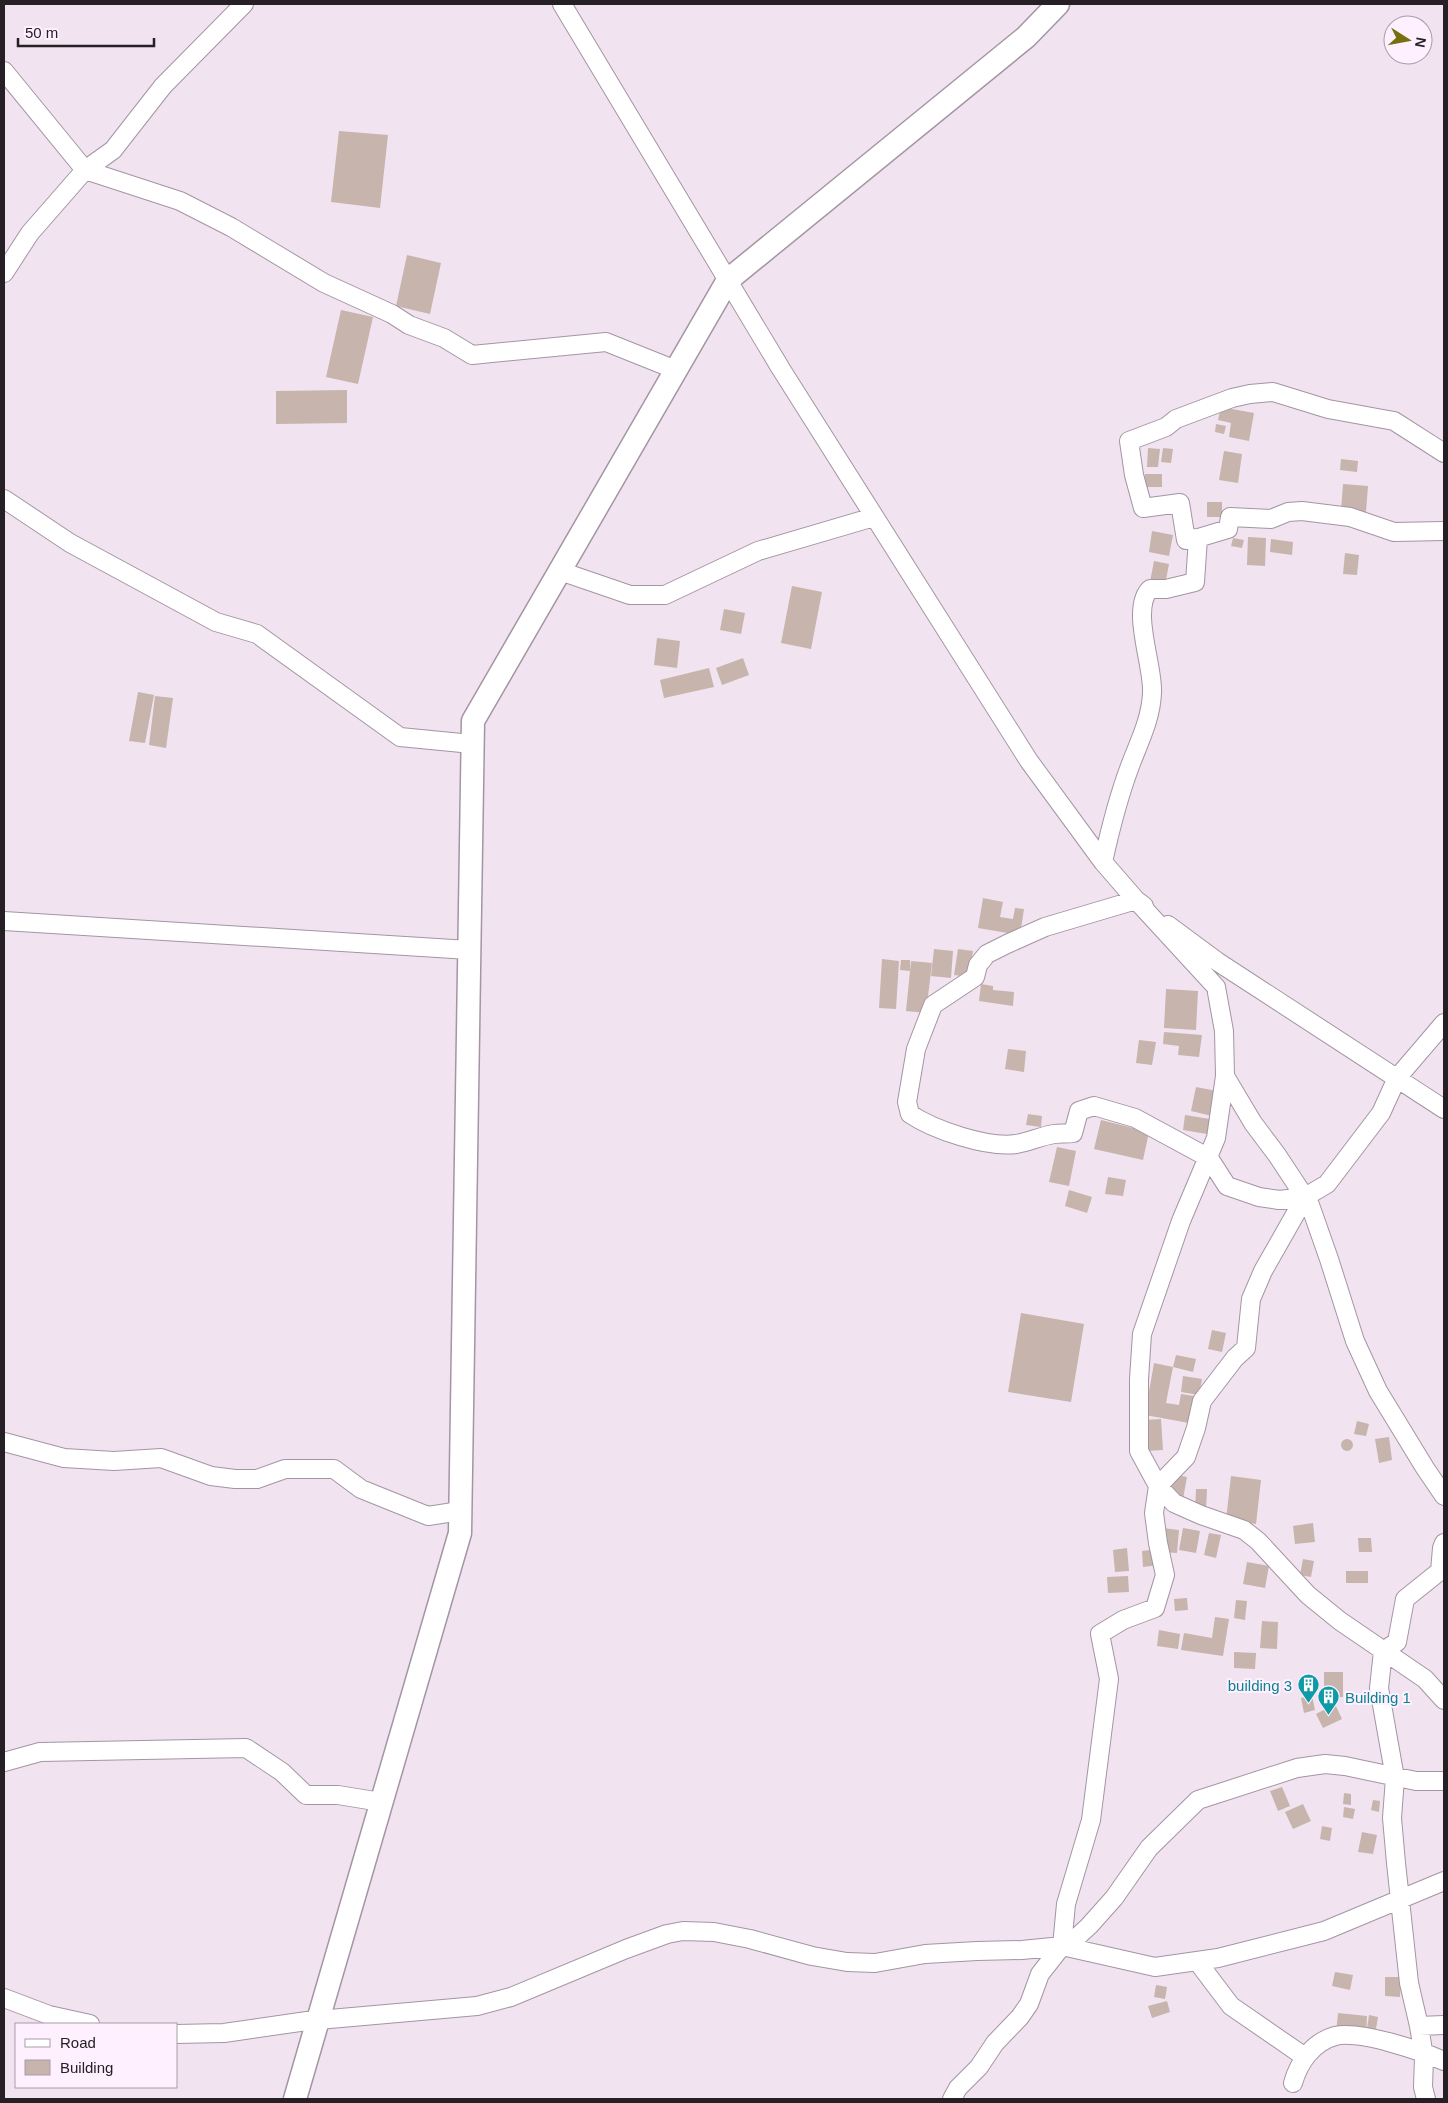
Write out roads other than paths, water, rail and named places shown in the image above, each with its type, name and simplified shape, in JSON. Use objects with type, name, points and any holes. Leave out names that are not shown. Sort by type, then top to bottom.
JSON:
[{"type":"main road","points":[[295,2099],[460,1533],[473,721],[728,280],[1026,37],[1058,4]]},
{"type":"street","points":[[4,273],[30,233],[85,170],[113,150],[162,86],[244,4]]},
{"type":"street","points":[[562,4],[728,280],[874,517],[1029,761],[1102,862],[1216,987],[1224,1031],[1225,1076],[1216,1138],[1181,1221],[1142,1334],[1139,1379],[1139,1451],[1158,1486],[1174,1504],[1244,1530],[1258,1541],[1308,1595],[1340,1621],[1425,1679],[1444,1700]]},
{"type":"street","points":[[4,71],[85,170],[180,201],[231,227],[324,283],[392,314],[409,325],[444,338],[472,355],[606,342],[676,370]]},
{"type":"street","points":[[1444,453],[1394,421],[1328,409],[1273,392],[1232,398],[1176,419],[1166,427],[1129,441],[1134,475],[1144,508],[1180,503],[1186,540],[1228,529],[1230,517],[1271,520],[1288,512],[1302,511],[1350,517],[1394,532],[1444,530]]},
{"type":"street","points":[[4,499],[70,543],[216,622],[257,634],[400,737],[472,744]]},
{"type":"street","points":[[560,571],[630,594],[666,595],[758,551],[874,517]]},
{"type":"street","points":[[1102,862],[1115,810],[1150,710],[1152,692],[1150,666],[1143,636],[1142,610],[1146,592],[1150,588],[1166,589],[1194,582],[1198,538]]},
{"type":"street","points":[[1136,900],[1218,962],[1444,1109]]},
{"type":"street","points":[[1136,900],[1045,927],[987,954],[978,965],[975,977],[934,1005],[916,1049],[907,1102],[910,1114],[920,1121],[976,1141],[992,1144],[1014,1144],[1054,1134],[1073,1133],[1078,1111],[1094,1106],[1135,1118],[1208,1158],[1227,1186],[1259,1197],[1279,1200],[1304,1197],[1327,1184],[1380,1113],[1397,1078],[1444,1023]]},
{"type":"street","points":[[4,921],[469,950]]},
{"type":"street","points":[[1225,1076],[1253,1123],[1310,1205],[1355,1341],[1378,1391],[1444,1496]]},
{"type":"street","points":[[1062,1946],[1066,1904],[1091,1820],[1105,1718],[1109,1679],[1100,1634],[1123,1620],[1155,1608],[1165,1575],[1154,1514],[1158,1486],[1186,1457],[1196,1428],[1202,1401],[1235,1358],[1246,1348],[1251,1299],[1263,1270],[1304,1197]]},
{"type":"street","points":[[4,1442],[64,1458],[114,1461],[161,1458],[211,1476],[235,1479],[257,1479],[285,1469],[334,1469],[361,1489],[428,1516],[460,1511]]},
{"type":"street","points":[[1383,1651],[1397,1642],[1405,1599],[1440,1571],[1444,1543]]},
{"type":"street","points":[[1383,1651],[1380,1700],[1395,1778],[1392,1818],[1409,1983],[1423,2052],[1423,2087],[1426,2099]]},
{"type":"street","points":[[4,1762],[40,1752],[246,1748],[282,1772],[306,1795],[338,1795],[381,1802]]},
{"type":"street","points":[[952,2099],[958,2088],[979,2067],[995,2042],[1020,2017],[1029,2004],[1040,1974],[1062,1946],[1089,1926],[1114,1898],[1149,1848],[1198,1800],[1297,1768],[1325,1764],[1345,1766],[1395,1778],[1416,1781],[1444,1781]]},
{"type":"street","points":[[178,2034],[224,2033],[318,2020],[477,2006],[511,1997],[626,1949],[667,1934],[684,1931],[714,1932],[750,1939],[812,1956],[875,1963],[925,1954],[976,1950],[1022,1950],[1062,1946],[1155,1967],[1218,1958],[1324,1932],[1444,1881]]},
{"type":"street","points":[[1196,1961],[1231,2006],[1305,2057]]},
{"type":"street","points":[[4,1998],[49,2015],[85,2023]]},
{"type":"street","points":[[1419,2026],[1444,2025]]},
{"type":"street","points":[[1294,2083],[1297,2069],[1305,2057],[1315,2047],[1335,2036],[1373,2039],[1423,2052],[1444,2061]]},
{"type":"place","name":"building 3","points":[[1308,1704]]},
{"type":"place","name":"Building 1","points":[[1329,1716]]}]
